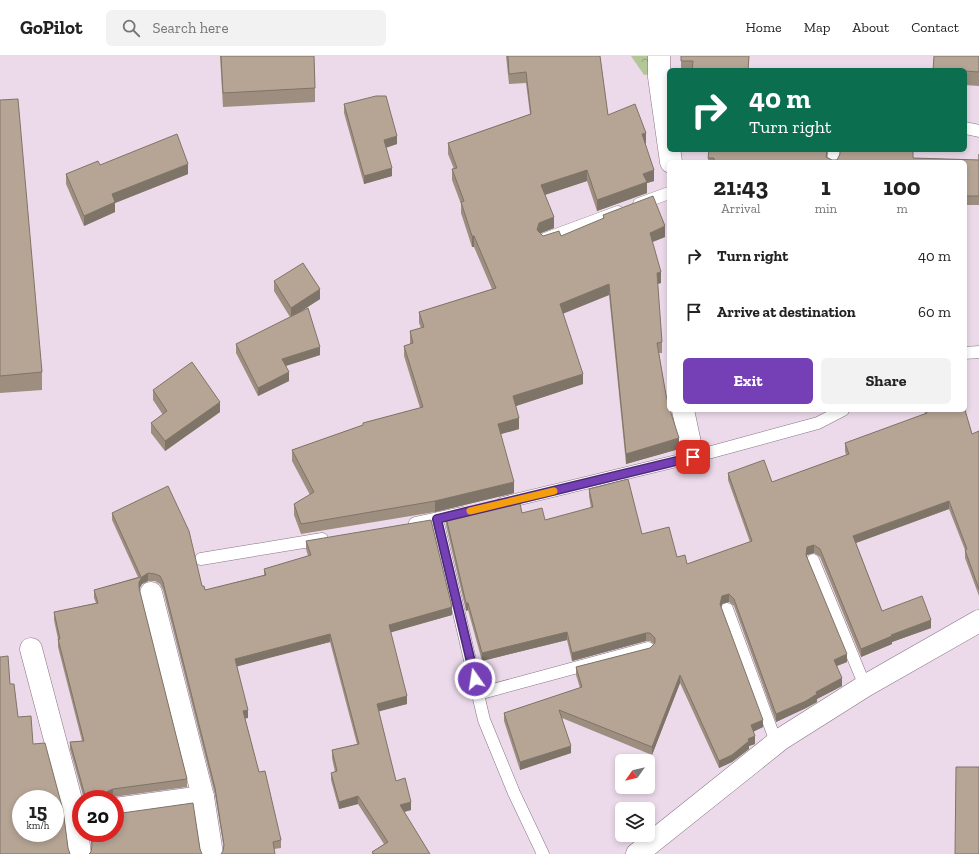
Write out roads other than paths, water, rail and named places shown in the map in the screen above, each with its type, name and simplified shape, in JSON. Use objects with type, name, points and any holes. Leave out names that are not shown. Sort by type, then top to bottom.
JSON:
[{"type":"street","points":[[659,56],[659,77],[667,139]]},
{"type":"street","points":[[683,412],[693,457]]},
{"type":"street","points":[[151,593],[203,797],[212,854]]},
{"type":"street","points":[[637,854],[776,742],[864,686],[979,621]]},
{"type":"street","points":[[31,649],[72,793]]},
{"type":"street","points":[[124,808],[203,797]]},
{"type":"street","points":[[79,842],[80,854]]},
{"type":"lane","points":[[967,128],[979,131]]},
{"type":"lane","points":[[544,239],[667,194]]},
{"type":"lane","points":[[967,352],[979,352]]},
{"type":"lane","points":[[491,506],[693,457],[818,422],[839,412]]},
{"type":"lane","points":[[406,524],[476,510]]},
{"type":"lane","points":[[437,519],[484,720],[505,771],[543,854]]},
{"type":"lane","points":[[201,559],[335,536]]},
{"type":"lane","points":[[813,560],[864,686]]},
{"type":"lane","points":[[727,609],[776,742]]},
{"type":"lane","points":[[478,694],[648,648]]}]
